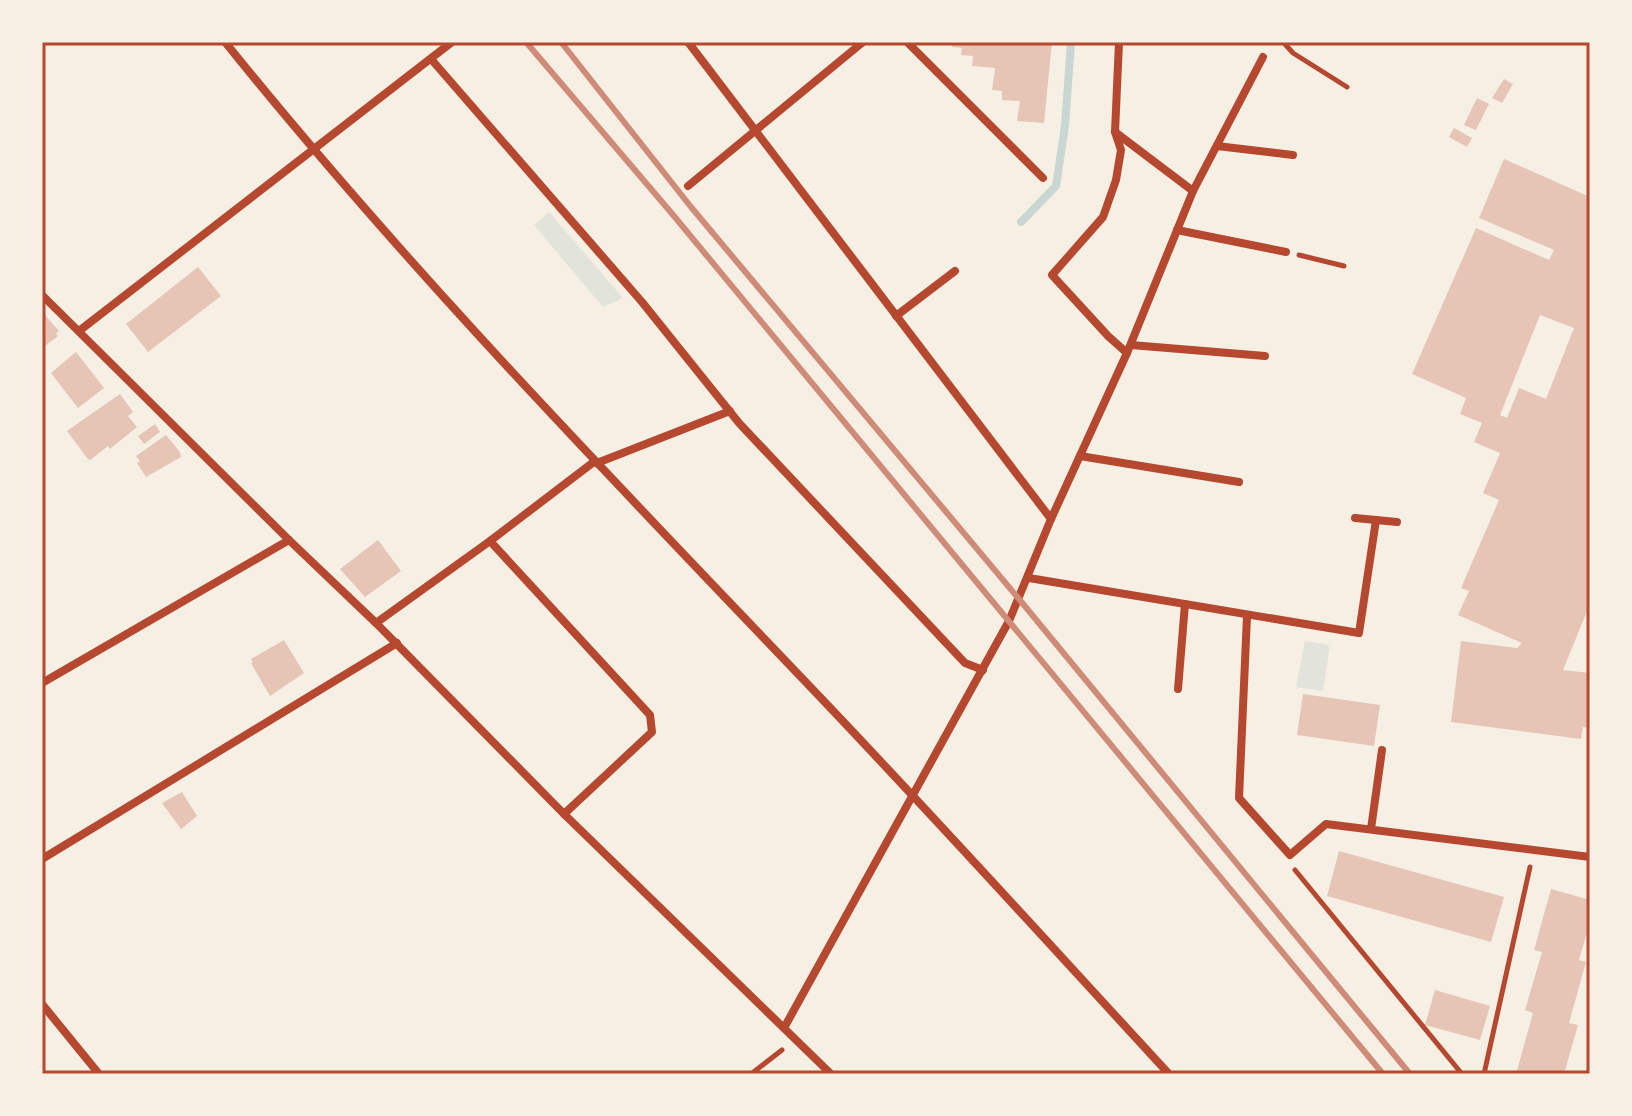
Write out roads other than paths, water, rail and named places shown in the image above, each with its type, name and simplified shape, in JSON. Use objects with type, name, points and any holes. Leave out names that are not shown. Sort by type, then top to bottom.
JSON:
[{"type":"street","points":[[225,42],[313,151],[596,462],[913,795],[1169,1074]]},
{"type":"street","points":[[79,331],[452,42]]},
{"type":"street","points":[[688,42],[1051,519]]},
{"type":"street","points":[[688,186],[863,42]]},
{"type":"street","points":[[907,42],[1043,178]]},
{"type":"street","points":[[1119,42],[1115,132],[1121,150],[1116,180],[1103,217],[1052,275],[1108,336],[1129,349],[1265,356]]},
{"type":"street","points":[[784,1028],[983,670],[1029,578],[1051,519],[1129,349],[1193,191],[1263,57]]},
{"type":"street","points":[[431,59],[642,302],[730,411],[965,663],[983,670]]},
{"type":"street","points":[[1115,132],[1193,191]]},
{"type":"street","points":[[1217,146],[1293,155]]},
{"type":"street","points":[[1177,230],[1286,252]]},
{"type":"street","points":[[896,316],[955,271]]},
{"type":"street","points":[[42,295],[397,643],[564,814],[831,1074]]},
{"type":"street","points":[[376,623],[596,462],[730,411]]},
{"type":"street","points":[[1080,456],[1239,482]]},
{"type":"street","points":[[1355,518],[1397,522]]},
{"type":"street","points":[[1029,578],[1359,633],[1376,520]]},
{"type":"street","points":[[42,683],[289,540]]},
{"type":"street","points":[[490,541],[650,715],[652,732],[564,814]]},
{"type":"street","points":[[1178,689],[1185,604]]},
{"type":"street","points":[[1247,616],[1239,798],[1290,855],[1326,824],[1590,857]]},
{"type":"street","points":[[42,859],[397,643]]},
{"type":"street","points":[[1371,829],[1382,750]]},
{"type":"street","points":[[42,1004],[99,1074]]},
{"type":"waterway","points":[[1021,222],[1056,186],[1065,126],[1071,42]]},
{"type":"railway","points":[[526,42],[674,216],[1383,1074]]},
{"type":"railway","points":[[561,42],[691,207],[1410,1074]]}]
